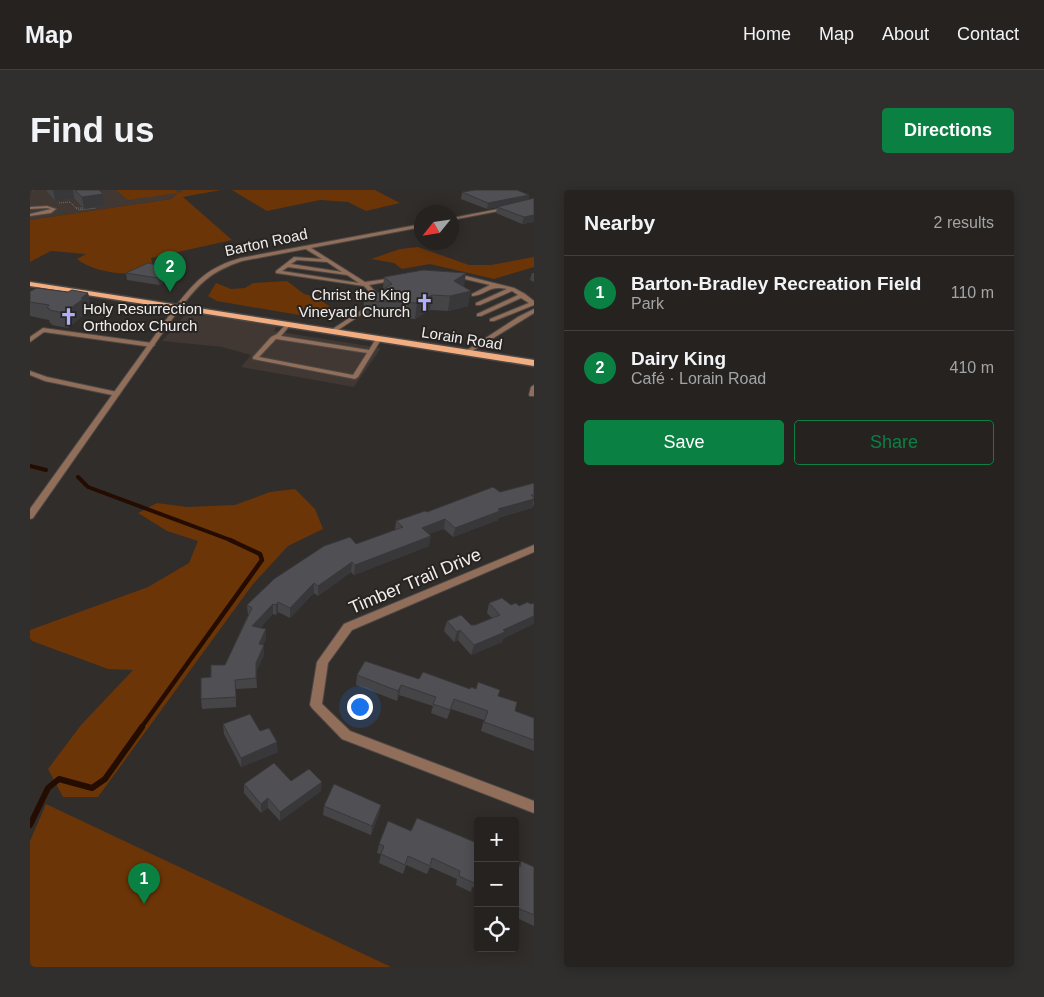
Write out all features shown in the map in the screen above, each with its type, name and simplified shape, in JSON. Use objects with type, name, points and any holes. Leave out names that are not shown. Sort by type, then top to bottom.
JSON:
[{"type":"main road","name":"Lorain Road","points":[[30,284],[42,288],[178,307],[534,363]]},
{"type":"street","points":[[459,218],[534,203]]},
{"type":"street","name":"Barton Road","points":[[30,516],[178,307],[195,285],[216,268],[241,260],[414,227]]},
{"type":"street","points":[[467,352],[518,318],[534,311]]},
{"type":"street","name":"Timber Trail Drive","points":[[534,548],[348,628],[323,662],[316,705],[346,735],[534,807]]},
{"type":"lane","points":[[30,208],[47,206],[54,209],[50,212],[30,215]]},
{"type":"lane","points":[[306,248],[366,285],[380,300],[332,331]]},
{"type":"lane","points":[[328,262],[296,258],[278,272],[366,285],[400,279]]},
{"type":"lane","points":[[286,265],[350,275]]},
{"type":"lane","points":[[450,275],[512,289],[533,303],[492,320]]},
{"type":"lane","points":[[461,286],[470,279]]},
{"type":"lane","points":[[474,295],[496,285]]},
{"type":"lane","points":[[478,304],[512,289]]},
{"type":"lane","points":[[479,315],[523,295]]},
{"type":"lane","points":[[507,314],[518,318]]},
{"type":"lane","points":[[288,324],[279,336],[254,358],[355,377],[379,338]]},
{"type":"lane","points":[[30,340],[44,330],[152,345]]},
{"type":"lane","points":[[276,337],[371,352]]},
{"type":"lane","points":[[30,373],[45,379],[117,394]]},
{"type":"lane","points":[[532,395],[534,387]]},
{"type":"path","points":[[53,204],[70,202],[80,210],[96,208]]},
{"type":"path","points":[[76,208],[82,208]]},
{"type":"shaded area","points":[[30,190],[183,190],[171,199],[30,220]]},
{"type":"shaded area","points":[[116,190],[175,190],[179,193],[183,190],[221,190],[183,197],[232,240],[151,258],[152,263],[134,273],[104,271],[82,263],[77,259],[86,254],[51,251],[30,262],[30,220],[171,199],[178,193],[128,200]]},
{"type":"shaded area","points":[[232,190],[375,190],[400,203],[366,211],[348,202],[320,200],[267,211]]},
{"type":"shaded area","points":[[414,247],[414,250],[426,250],[469,265],[491,265],[534,257],[534,267],[494,279],[430,264],[402,269],[394,263],[371,259],[400,249]]},
{"type":"shaded area","points":[[287,281],[304,294],[316,297],[336,311],[329,316],[316,318],[217,301],[208,296],[216,283],[231,289],[245,288],[253,283]]},
{"type":"shaded area","points":[[187,313],[277,326],[274,331],[381,348],[354,387],[241,367],[251,355],[222,347],[162,341]]},
{"type":"shaded area","points":[[295,489],[315,509],[323,529],[288,546],[253,584],[98,797],[63,797],[48,769],[81,725],[133,670],[108,669],[32,641],[30,630],[148,587],[189,563],[198,541],[167,531],[138,513],[157,503],[187,507],[235,505],[270,492]]},
{"type":"shaded area","points":[[46,804],[391,967],[30,967],[30,841]]},
{"type":"building","points":[[75,190],[99,190],[103,194],[82,197]]},
{"type":"building","points":[[475,190],[517,190],[529,195],[488,203],[462,192]]},
{"type":"building","points":[[534,198],[534,215],[524,217],[497,207]]},
{"type":"building","points":[[148,263],[174,269],[158,278],[126,273]]},
{"type":"building","points":[[423,270],[466,273],[454,281],[471,291],[450,296],[432,295],[417,303],[364,301],[392,284],[384,277]]},
{"type":"building","points":[[37,288],[88,293],[64,313],[49,310],[47,308],[49,305],[30,302],[30,291]]},
{"type":"building","points":[[534,483],[534,495],[531,495],[534,499],[498,509],[500,511],[455,528],[445,519],[422,528],[431,536],[355,565],[352,562],[318,586],[314,583],[290,608],[278,602],[276,605],[273,604],[252,626],[266,629],[259,644],[264,645],[256,663],[256,678],[235,680],[236,697],[201,699],[201,678],[211,677],[211,665],[225,665],[252,608],[247,605],[274,579],[324,546],[350,537],[356,544],[403,527],[396,521],[425,511],[427,512],[493,487],[500,492]]},
{"type":"building","points":[[502,598],[511,605],[516,603],[519,606],[528,602],[530,604],[534,603],[534,616],[503,630],[505,632],[474,645],[460,630],[457,632],[447,621],[461,615],[471,625],[475,625],[500,615],[489,603]]},
{"type":"building","points":[[365,661],[419,679],[423,672],[470,689],[471,687],[476,689],[478,682],[500,690],[498,696],[517,702],[515,711],[534,718],[534,740],[484,722],[488,711],[454,699],[450,710],[433,704],[436,697],[401,685],[398,691],[357,675]]},
{"type":"building","points":[[250,714],[260,731],[269,728],[277,742],[241,758],[223,724]]},
{"type":"building","points":[[274,763],[291,781],[309,769],[322,782],[280,812],[268,798],[261,804],[244,784]]},
{"type":"building","points":[[334,784],[381,805],[372,826],[324,806]]},
{"type":"building","points":[[417,818],[474,842],[474,883],[459,876],[460,871],[432,858],[430,866],[408,856],[405,865],[381,854],[384,846],[379,844],[388,821],[411,831]]},
{"type":"building","points":[[521,861],[534,867],[534,915],[519,909]]},
{"type":"waterway","points":[[30,466],[46,470]]},
{"type":"waterway","points":[[78,477],[88,487],[233,541]]},
{"type":"waterway","points":[[141,728],[262,560],[260,554],[230,540]]},
{"type":"waterway","points":[[30,825],[48,788],[59,779],[92,788],[105,779],[142,727]]},
{"type":"place","name":"Dairy King","points":[[170,292]]},
{"type":"place","name":"Christ the King Vineyard Church","points":[[424,303]]},
{"type":"place","name":"Holy Resurrection Orthodox Church","points":[[69,317]]},
{"type":"place","name":"Barton-Bradley Recreation Field","points":[[144,904]]}]
